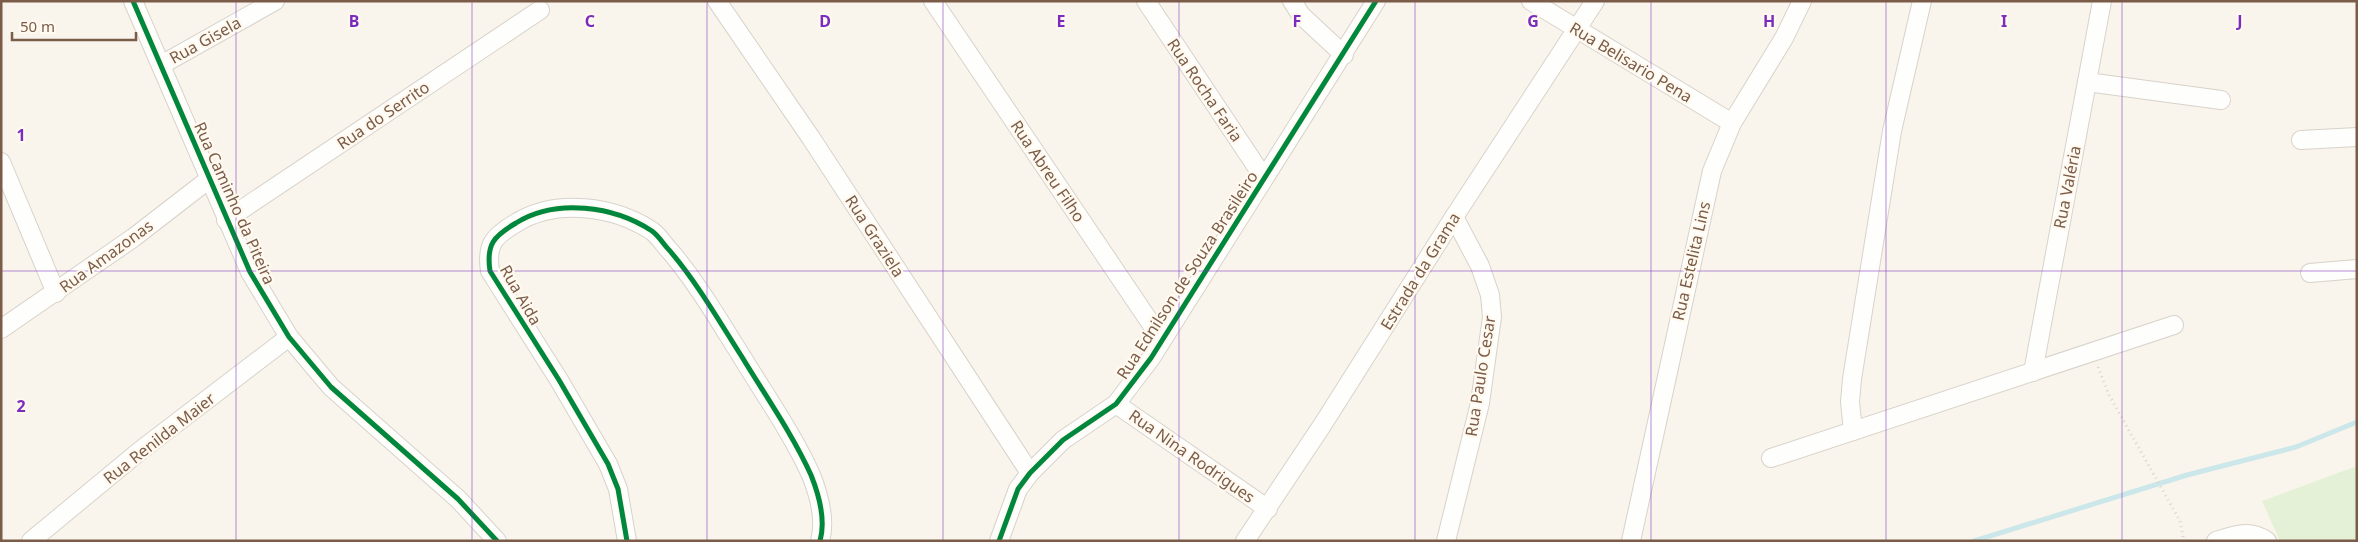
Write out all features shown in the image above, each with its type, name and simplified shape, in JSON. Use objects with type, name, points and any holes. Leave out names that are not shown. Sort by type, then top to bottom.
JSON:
[{"type":"street","name":"Rua Caminho da Piteira","points":[[134,1],[226,220],[250,272],[289,337],[331,386],[458,499],[497,541]]},
{"type":"street","name":"Rua Gisela","points":[[161,65],[275,1]]},
{"type":"street","name":"Rua Graziela","points":[[716,1],[811,138],[1030,473]]},
{"type":"street","name":"Rua Abreu Filho","points":[[933,1],[1162,340]]},
{"type":"street","name":"Rua Rocha Faria","points":[[1146,1],[1264,178]]},
{"type":"street","points":[[1292,1],[1301,15],[1344,55]]},
{"type":"street","name":"Rua Ednilson de Souza Brasileiro","points":[[999,541],[1018,489],[1030,473],[1063,440],[1116,404],[1134,383],[1344,55],[1376,1]]},
{"type":"street","name":"Rua Belisario Pena","points":[[1530,1],[1732,123]]},
{"type":"street","name":"Estrada da Grama","points":[[1245,541],[1268,509],[1454,217],[1595,1]]},
{"type":"street","name":"Rua Estelita Lins","points":[[1631,541],[1702,209],[1712,171],[1732,123],[1784,38],[1802,1]]},
{"type":"street","points":[[1853,431],[1850,402],[1854,369],[1892,131],[1922,1]]},
{"type":"street","name":"Rua Valéria","points":[[2033,372],[2102,1]]},
{"type":"street","name":"Rua do Serrito","points":[[226,220],[540,10]]},
{"type":"street","points":[[2087,82],[2221,100]]},
{"type":"street","points":[[2301,140],[2357,137]]},
{"type":"street","points":[[1,162],[56,293]]},
{"type":"street","name":"Rua Amazonas","points":[[1,328],[56,293],[133,238],[208,180]]},
{"type":"street","name":"Rua Aida","points":[[627,541],[618,489],[608,464],[559,380],[490,271],[488,258],[490,246],[497,234],[522,219],[555,208],[601,209],[631,221],[653,232],[676,258],[699,288],[779,417],[810,475],[820,504],[824,530],[820,541]]},
{"type":"street","name":"Rua Paulo Cesar","points":[[1446,541],[1480,403],[1492,317],[1490,294],[1480,266],[1454,217]]},
{"type":"street","points":[[2310,273],[2357,269]]},
{"type":"street","points":[[1771,458],[2174,325]]},
{"type":"street","name":"Rua Renilda Maier","points":[[31,541],[141,450],[289,337]]},
{"type":"street","name":"Rua Nina Rodrigues","points":[[1116,404],[1268,509]]},
{"type":"street","points":[[2216,541],[2244,533],[2258,534],[2267,541]]},
{"type":"path","points":[[2092,352],[2109,395],[2180,522],[2184,541]]},
{"type":"green space","points":[[2357,466],[2357,541],[2280,541],[2262,501]]},
{"type":"waterway","points":[[1974,541],[2187,475],[2296,447],[2357,422]]},
{"type":"cycle path","points":[[133,1],[250,272],[289,337],[331,387],[458,499],[497,541]]},
{"type":"cycle path","points":[[999,541],[1018,489],[1030,473],[1063,440],[1116,404],[1151,358],[1376,1]]},
{"type":"cycle path","points":[[627,541],[618,489],[608,464],[559,380],[490,271],[489,254],[497,237],[516,223],[532,215],[549,210],[585,208],[603,211],[637,222],[657,235],[690,276],[708,303],[804,460],[814,483],[821,508],[822,533],[820,541]]}]
